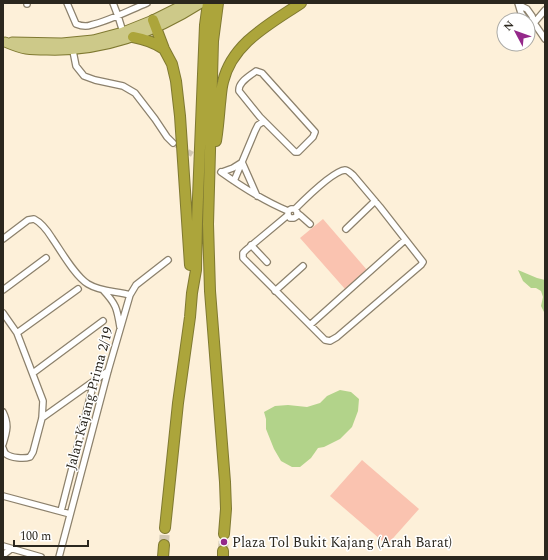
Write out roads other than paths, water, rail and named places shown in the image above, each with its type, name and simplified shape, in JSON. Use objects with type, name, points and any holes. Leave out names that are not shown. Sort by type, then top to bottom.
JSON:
[{"type":"highway","points":[[165,528],[177,410],[196,270],[205,25],[208,3]]},
{"type":"highway","points":[[218,3],[213,41],[208,224],[210,291],[226,509],[224,534]]},
{"type":"highway","points":[[208,224],[222,85],[226,72],[234,56],[246,42],[301,3]]},
{"type":"highway","points":[[154,24],[172,64],[176,81],[192,293]]},
{"type":"highway","points":[[128,35],[156,44],[164,49]]},
{"type":"highway","points":[[163,557],[164,545]]},
{"type":"main road","points":[[154,24],[187,3]]},
{"type":"main road","points":[[72,46],[93,40],[128,35],[154,24],[180,16],[201,3]]},
{"type":"main road","points":[[4,42],[88,48],[119,42],[128,35]]},
{"type":"street","points":[[67,3],[76,24],[81,26],[90,26],[118,16],[147,3]]},
{"type":"street","points":[[112,3],[128,35]]},
{"type":"street","points":[[519,4],[529,12]]},
{"type":"street","points":[[536,17],[545,10]]},
{"type":"street","points":[[536,29],[545,39]]},
{"type":"street","points":[[72,46],[76,66],[84,76],[122,86],[136,93],[156,119],[167,137],[173,143]]},
{"type":"street","points":[[256,71],[262,72],[315,132],[313,137],[298,152],[295,152],[264,122],[238,91],[239,85],[256,71]]},
{"type":"street","points":[[234,181],[255,131],[258,126],[264,122]]},
{"type":"street","points":[[242,162],[233,168],[222,172],[257,196],[288,213],[290,218],[297,216],[296,211],[330,177],[340,171],[348,171],[375,201],[423,262],[337,337],[330,341],[325,340],[243,258],[246,250],[288,213],[291,209],[296,211],[305,218],[310,224]]},
{"type":"street","points":[[242,162],[257,196]]},
{"type":"street","points":[[346,229],[375,201]]},
{"type":"street","points":[[3,239],[28,220],[34,219],[40,222],[82,279],[87,283],[103,290],[130,295]]},
{"type":"street","points":[[310,325],[405,240]]},
{"type":"street","points":[[251,245],[267,262]]},
{"type":"street","points":[[3,290],[46,258]]},
{"type":"street","name":"Jalan Kajang Prima 2/19","points":[[59,557],[130,295],[136,285],[168,260]]},
{"type":"street","points":[[275,290],[302,266]]},
{"type":"street","points":[[17,334],[78,289]]},
{"type":"street","points":[[103,290],[116,308],[120,329]]},
{"type":"street","points":[[3,313],[17,334],[43,401],[42,418],[33,452],[30,457],[24,459],[8,455],[3,448]]},
{"type":"street","points":[[33,373],[103,321]]},
{"type":"street","points":[[42,418],[108,372]]},
{"type":"street","points":[[61,511],[94,382]]},
{"type":"street","points":[[3,412],[6,417],[7,430],[3,444]]},
{"type":"street","points":[[3,496],[70,514]]},
{"type":"street","points":[[3,546],[41,557]]},
{"type":"street","points":[[3,555],[11,549]]},
{"type":"tunnel","points":[[173,143],[200,159]]},
{"type":"tunnel","points":[[164,545],[165,528]]},
{"type":"tunnel","points":[[223,551],[224,534]]},
{"type":"place","name":"Plaza Tol Bukit Kajang (Arah Barat)","points":[[224,542]]}]
